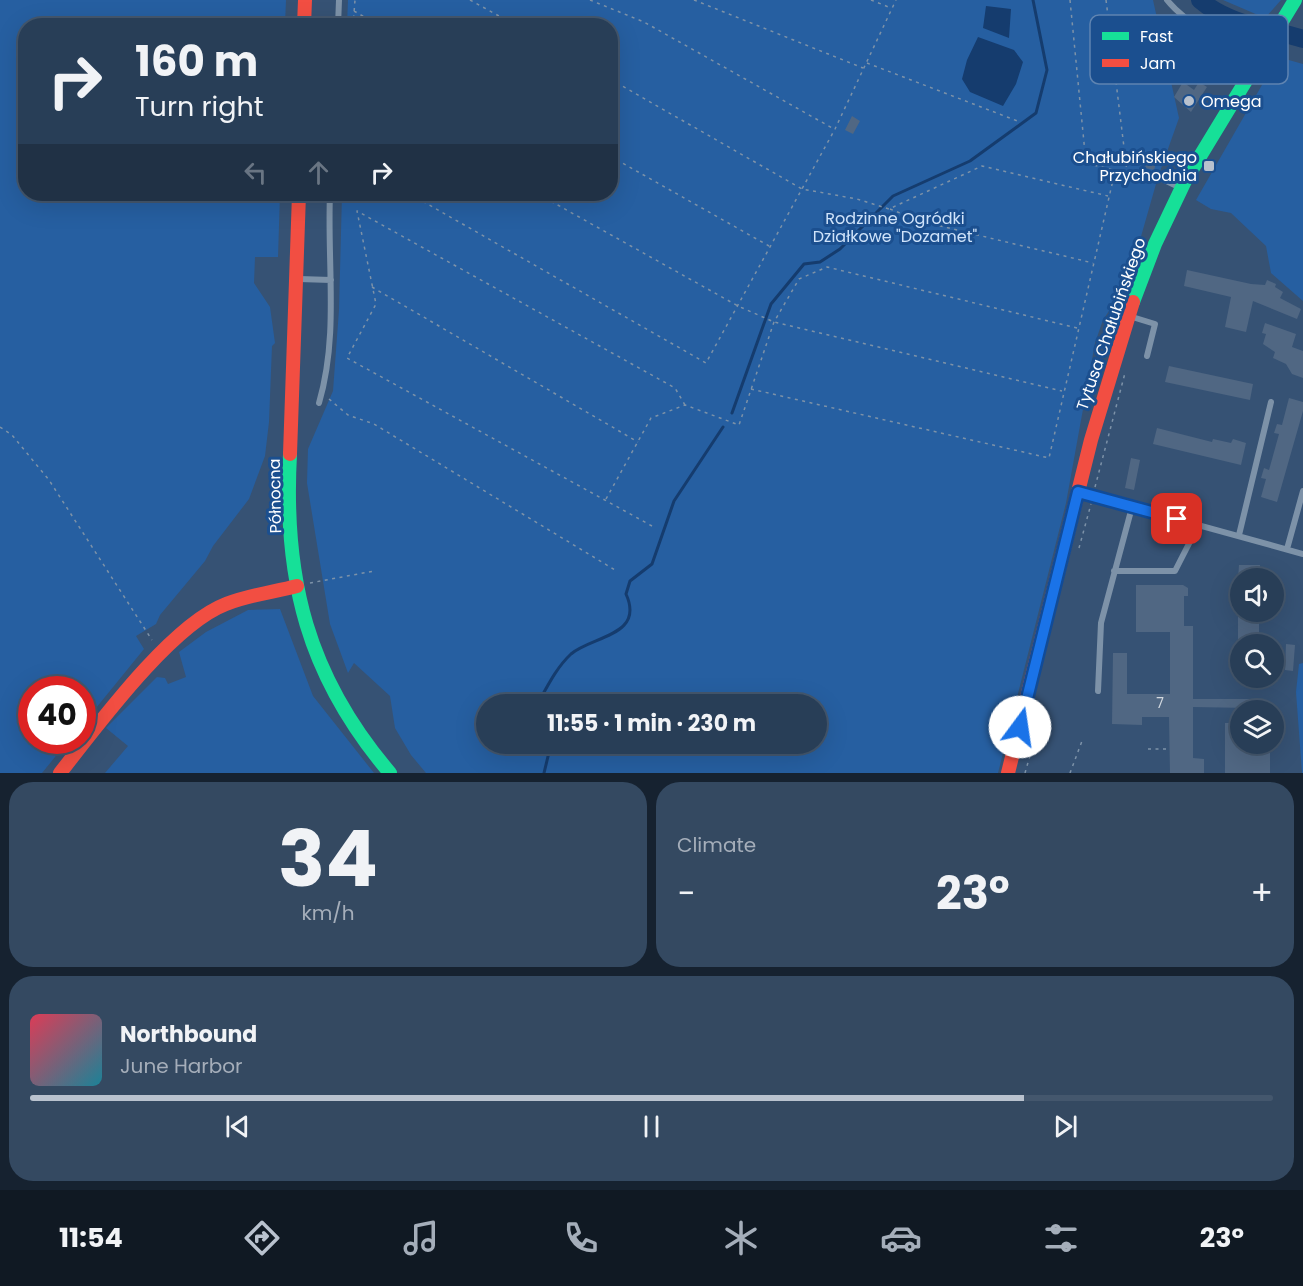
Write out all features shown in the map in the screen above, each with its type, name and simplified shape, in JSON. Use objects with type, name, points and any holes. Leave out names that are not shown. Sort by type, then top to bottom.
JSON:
[{"type":"street","points":[[304,18],[305,0]]},
{"type":"street","name":"Tytusa Chałubińskiego","points":[[1286,15],[1295,0]]},
{"type":"street","name":"Tytusa Chałubińskiego","points":[[1287,15],[1303,1]]},
{"type":"street","name":"Tytusa Chałubińskiego","points":[[1008,773],[1097,410],[1128,316],[1158,238],[1182,189],[1244,84]]},
{"type":"street","name":"Północna","points":[[299,201],[289,489],[309,636],[327,687],[345,718],[372,754],[390,773]]},
{"type":"street","points":[[60,773],[98,725],[161,654],[196,621],[225,604],[303,585]]},
{"type":"lane","points":[[338,18],[339,0]]},
{"type":"lane","points":[[1167,0],[1182,15]]},
{"type":"lane","points":[[1158,177],[1182,189]]},
{"type":"lane","points":[[319,403],[332,318],[330,201]]},
{"type":"lane","points":[[296,279],[331,280]]},
{"type":"lane","points":[[1128,316],[1155,324],[1147,356]]},
{"type":"lane","points":[[1239,535],[1271,402]]},
{"type":"lane","points":[[1287,549],[1303,491]]},
{"type":"lane","points":[[1078,492],[1303,554]]},
{"type":"lane","points":[[1098,691],[1101,623],[1132,507]]},
{"type":"lane","points":[[1114,571],[1175,571],[1199,524]]},
{"type":"lane","points":[[1124,535],[1133,538]]},
{"type":"path","points":[[353,18],[355,0]]},
{"type":"path","points":[[471,0],[503,18]]},
{"type":"path","points":[[590,0],[644,22],[835,129]]},
{"type":"path","points":[[694,0],[863,69]]},
{"type":"path","points":[[871,0],[892,9]]},
{"type":"path","points":[[422,201],[706,363],[835,129],[896,0]]},
{"type":"path","points":[[1070,0],[1086,164],[1122,172],[1136,171],[1158,177]]},
{"type":"path","points":[[1106,0],[1108,15]]},
{"type":"path","points":[[354,11],[366,18]]},
{"type":"path","points":[[866,63],[1020,122]]},
{"type":"path","points":[[618,84],[802,189],[874,204],[920,221],[1093,263]]},
{"type":"path","points":[[1116,84],[1127,172]]},
{"type":"path","points":[[618,161],[770,247]]},
{"type":"path","points":[[888,208],[982,166],[1109,197]]},
{"type":"path","points":[[752,388],[1049,458],[1077,328],[1113,180],[1122,172]]},
{"type":"path","points":[[550,201],[738,306],[773,321],[1063,391]]},
{"type":"path","points":[[652,526],[347,357],[376,304],[357,211],[675,388],[685,405],[739,425],[773,321],[799,279],[827,267],[1077,328]]},
{"type":"path","points":[[372,287],[638,442]]},
{"type":"path","points":[[1078,551],[1126,365]]},
{"type":"path","points":[[322,392],[348,415],[374,424],[615,570]]},
{"type":"path","points":[[605,500],[651,418],[685,405]]},
{"type":"path","points":[[0,427],[12,435],[49,480],[161,654]]},
{"type":"path","points":[[303,585],[374,572]]},
{"type":"path","points":[[303,585],[307,576]]},
{"type":"path","points":[[1025,773],[1037,731],[1037,708]]},
{"type":"path","points":[[1070,773],[1082,741]]},
{"type":"path","points":[[1148,749],[1170,749]]},
{"type":"green space","points":[[0,0],[286,0],[285,18],[18,18],[18,201],[280,201],[278,257],[255,257],[254,283],[270,307],[275,343],[272,346],[269,422],[265,456],[249,499],[213,546],[205,561],[160,615],[156,624],[136,636],[144,649],[96,708],[96,676],[18,676],[18,754],[57,754],[42,773],[0,773]]},
{"type":"green space","name":"Rodzinne Ogródki Działkowe \"Dozamet\"","points":[[348,0],[1153,0],[1156,15],[1090,15],[1090,84],[1172,84],[1179,118],[1158,177],[1128,282],[1103,320],[1095,343],[1066,503],[998,773],[426,773],[411,755],[395,728],[390,696],[354,663],[348,673],[330,624],[307,483],[308,449],[333,391],[339,310],[342,201],[618,201],[618,18],[347,18]]},
{"type":"green space","points":[[1223,0],[1281,0],[1268,15],[1258,15]]},
{"type":"green space","points":[[1288,60],[1303,64],[1303,301],[1271,273],[1266,246],[1231,213],[1211,209],[1196,200],[1263,84],[1288,84]]},
{"type":"green space","points":[[280,609],[313,696],[374,773],[105,773],[128,746],[106,728],[157,677],[165,678],[168,684],[186,677],[179,652],[206,632],[248,610]]},
{"type":"green space","points":[[1303,663],[1302,773],[1296,692],[1299,664]]},
{"type":"shaded area","points":[[986,6],[1011,9],[1009,38],[983,28]]},
{"type":"shaded area","points":[[978,37],[1014,50],[1023,62],[1016,84],[1003,106],[970,92],[962,79],[967,60]]},
{"type":"building","name":"Omega","points":[[1182,84],[1194,90],[1198,84],[1207,87],[1191,112],[1174,97]]},
{"type":"building","points":[[852,116],[860,121],[853,134],[845,130]]},
{"type":"building","points":[[1143,157],[1157,160],[1154,170],[1141,167]]},
{"type":"building","points":[[1187,270],[1251,284],[1265,285],[1267,280],[1276,284],[1275,287],[1283,292],[1280,298],[1301,309],[1297,319],[1253,301],[1246,332],[1225,327],[1231,297],[1184,286]]},
{"type":"building","points":[[1265,323],[1296,334],[1292,347],[1303,351],[1303,378],[1292,374],[1286,364],[1273,358],[1275,352],[1263,344],[1266,334],[1262,333]]},
{"type":"building","points":[[1169,366],[1253,384],[1250,400],[1165,382]]},
{"type":"building","points":[[1289,398],[1303,402],[1303,411],[1277,502],[1261,497],[1266,479],[1261,478],[1264,468],[1269,470],[1279,434],[1274,433],[1277,424],[1282,425]]},
{"type":"building","points":[[1157,428],[1212,442],[1213,439],[1231,443],[1233,439],[1246,443],[1241,465],[1153,444]]},
{"type":"building","points":[[1131,458],[1140,460],[1134,490],[1125,488]]},
{"type":"building","points":[[1239,565],[1260,565],[1260,568],[1239,568]]},
{"type":"building","points":[[1136,585],[1183,585],[1188,588],[1188,596],[1184,596],[1184,626],[1193,626],[1193,699],[1250,699],[1230,700],[1230,708],[1193,707],[1193,758],[1204,759],[1204,773],[1170,773],[1169,717],[1142,717],[1142,725],[1112,724],[1113,653],[1127,653],[1127,694],[1170,694],[1170,632],[1136,632]]},
{"type":"building","points":[[1238,622],[1259,622],[1259,634],[1238,634]]},
{"type":"building","points":[[1286,644],[1295,645],[1293,671],[1285,670]]},
{"type":"building","points":[[1225,723],[1230,723],[1230,754],[1270,754],[1270,773],[1225,773]]},
{"type":"waterway","points":[[732,413],[771,304],[804,264],[820,262],[840,249],[893,196],[970,161],[1036,113],[1047,70],[1033,0]]},
{"type":"waterway","points":[[1200,0],[1223,15]]},
{"type":"waterway","points":[[1288,35],[1303,39]]},
{"type":"waterway","points":[[543,694],[556,672],[571,654],[614,633],[628,619],[630,608],[626,594],[630,581],[652,564],[674,501],[723,427]]},
{"type":"waterway","points":[[544,773],[549,754]]},
{"type":"traffic: fast","points":[[1286,15],[1295,0]]},
{"type":"traffic: fast","points":[[1133,302],[1155,244],[1185,181],[1244,84]]},
{"type":"traffic: fast","points":[[290,454],[291,544],[297,585],[307,625],[320,663],[339,700],[362,737],[390,773]]},
{"type":"traffic: jam","points":[[304,18],[305,0]]},
{"type":"traffic: jam","points":[[290,454],[299,201]]},
{"type":"traffic: jam","points":[[1008,773],[1091,440],[1133,302]]},
{"type":"traffic: jam","points":[[60,773],[114,704],[159,654],[182,633],[205,615],[226,604],[297,586]]},
{"type":"place","name":"Omega","points":[[1189,101]]},
{"type":"place","name":"Chałubińskiego Przychodnia","points":[[1209,166]]},
{"type":"route","points":[[1020,727],[1051,609],[1078,492],[1177,519]]}]
